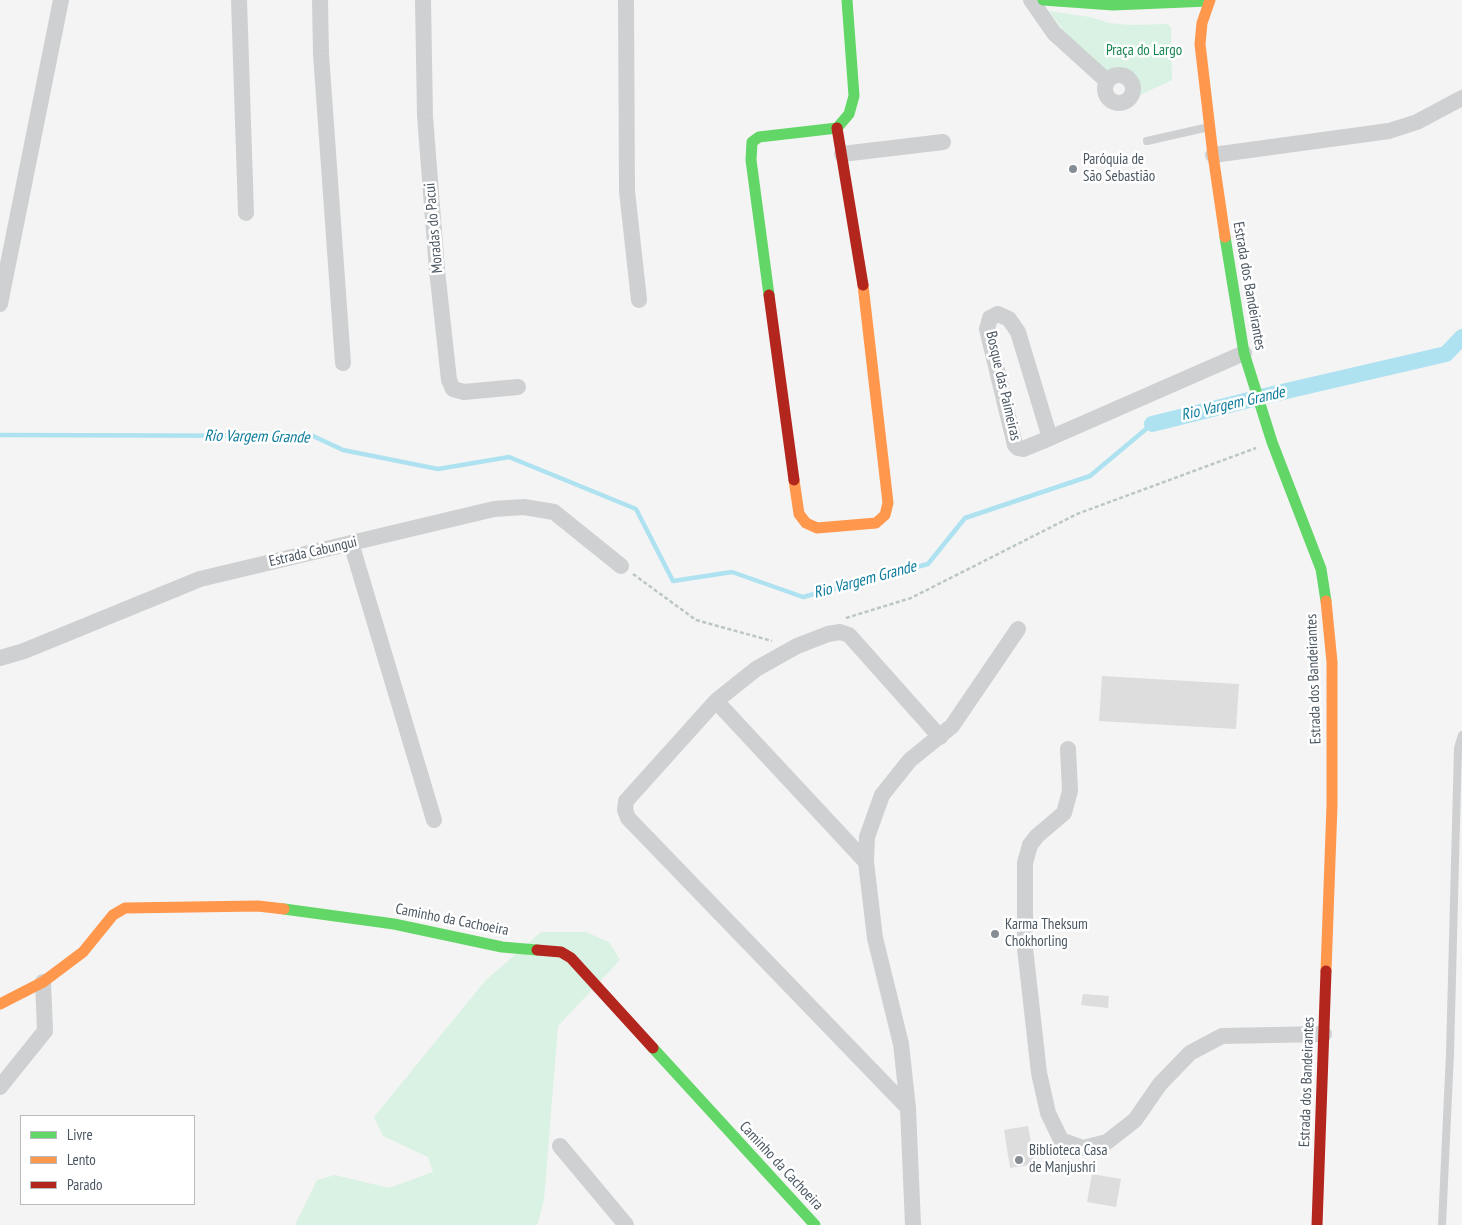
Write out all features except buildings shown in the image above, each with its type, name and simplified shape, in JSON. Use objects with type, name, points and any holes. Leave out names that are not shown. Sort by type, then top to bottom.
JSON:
[{"type":"street","points":[[0,304],[61,0]]},
{"type":"street","points":[[239,0],[246,213]]},
{"type":"street","points":[[320,0],[321,54],[343,363]]},
{"type":"street","name":"Moradas do Pacui","points":[[423,0],[425,116],[449,380],[453,389],[464,392],[518,387]]},
{"type":"street","points":[[626,0],[627,191],[639,300]]},
{"type":"street","points":[[837,128],[863,281],[888,503],[885,515],[876,523],[817,528],[806,523],[799,514],[752,170],[752,142],[759,137],[837,128],[849,114],[854,96],[847,0]]},
{"type":"street","points":[[1031,0],[1054,33],[1107,81]]},
{"type":"street","points":[[1043,0],[1113,5],[1210,1]]},
{"type":"street","name":"Estrada dos Bandeirantes","points":[[1210,1],[1202,23],[1200,44],[1213,155],[1244,353],[1270,436],[1321,569],[1331,652],[1332,805],[1316,1225]]},
{"type":"street","points":[[1213,155],[1388,131],[1417,122],[1462,98]]},
{"type":"street","points":[[842,154],[943,142]]},
{"type":"street","name":"Bosque das Paimeiras","points":[[1050,438],[1018,332],[1009,319],[998,314],[990,318],[987,328],[1015,445],[1023,449],[1050,438],[1244,353]]},
{"type":"street","name":"Estrada Cabungui","points":[[0,658],[24,651],[200,579],[494,509],[524,507],[554,512],[621,566]]},
{"type":"street","points":[[351,543],[434,820]]},
{"type":"street","points":[[913,1225],[908,1108],[901,1044],[876,938],[866,862],[867,837],[882,795],[910,760],[952,726],[1018,629]]},
{"type":"street","points":[[908,1108],[628,818],[625,810],[626,801],[716,701],[756,670],[797,646],[828,634],[840,632],[849,635],[940,737]]},
{"type":"street","points":[[716,701],[866,862]]},
{"type":"street","points":[[1068,749],[1070,791],[1064,813],[1037,836],[1030,845],[1025,863],[1025,948],[1038,1074],[1048,1112],[1061,1140],[1083,1148],[1108,1142],[1135,1120],[1160,1084],[1190,1053],[1222,1036],[1324,1034]]},
{"type":"street","name":"Caminho da Cachoeira","points":[[0,1004],[43,982],[83,952],[113,915],[125,908],[258,906],[394,924],[502,947],[561,952],[572,958],[796,1207],[816,1225]]},
{"type":"street","points":[[0,1087],[45,1031],[43,982]]},
{"type":"street","points":[[560,1146],[626,1225]]},
{"type":"lane","points":[[1147,141],[1209,126]]},
{"type":"lane","points":[[1442,1225],[1450,1054],[1458,748],[1462,735]]},
{"type":"path","points":[[845,618],[911,598],[1077,514],[1270,436]]},
{"type":"path","points":[[621,566],[696,620],[770,641],[780,638]]},
{"type":"green space","name":"Praça do Largo","points":[[1049,11],[1090,17],[1109,23],[1131,25],[1168,24],[1171,28],[1172,80],[1136,97],[1136,83],[1131,75],[1122,70],[1105,70],[1066,34]]},
{"type":"green space","points":[[541,932],[586,932],[609,942],[620,960],[558,1026],[544,1200],[538,1223],[536,1225],[295,1225],[317,1180],[335,1175],[389,1188],[433,1172],[428,1157],[383,1136],[374,1117],[485,981]]},
{"type":"waterway","name":"Rio Vargem Grande","points":[[1152,424],[1446,354],[1462,337]]},
{"type":"waterway","name":"Rio Vargem Grande","points":[[0,435],[313,436],[343,450],[438,469],[509,457],[636,509],[673,581],[732,572],[803,597],[928,564],[965,518],[1090,476],[1152,424]]},
{"type":"traffic: fast","points":[[769,295],[751,160],[752,142],[759,137],[837,128],[849,114],[854,96],[847,0]]},
{"type":"traffic: fast","points":[[1043,0],[1113,5],[1209,1]]},
{"type":"traffic: fast","points":[[1225,237],[1244,353],[1272,442],[1321,569],[1326,601]]},
{"type":"traffic: fast","points":[[284,909],[394,924],[502,947],[537,950]]},
{"type":"traffic: fast","points":[[653,1048],[815,1225]]},
{"type":"traffic: slow","points":[[1210,0],[1202,23],[1200,44],[1225,237]]},
{"type":"traffic: slow","points":[[794,480],[799,514],[806,523],[817,528],[876,523],[885,515],[888,503],[863,285]]},
{"type":"traffic: slow","points":[[1326,601],[1332,662],[1332,805],[1326,971]]},
{"type":"traffic: slow","points":[[0,1004],[43,982],[83,952],[113,915],[125,908],[258,906],[284,909]]},
{"type":"traffic: jam","points":[[837,128],[863,285]]},
{"type":"traffic: jam","points":[[769,295],[794,480]]},
{"type":"traffic: jam","points":[[537,950],[561,952],[571,958],[653,1048]]},
{"type":"traffic: jam","points":[[1317,1225],[1326,971]]},
{"type":"place","name":"Paróquia de São Sebastião","points":[[1073,169]]},
{"type":"place","name":"Karma Theksum Chokhorling","points":[[995,934]]},
{"type":"place","name":"Biblioteca Casa de Manjushri","points":[[1019,1160]]}]
